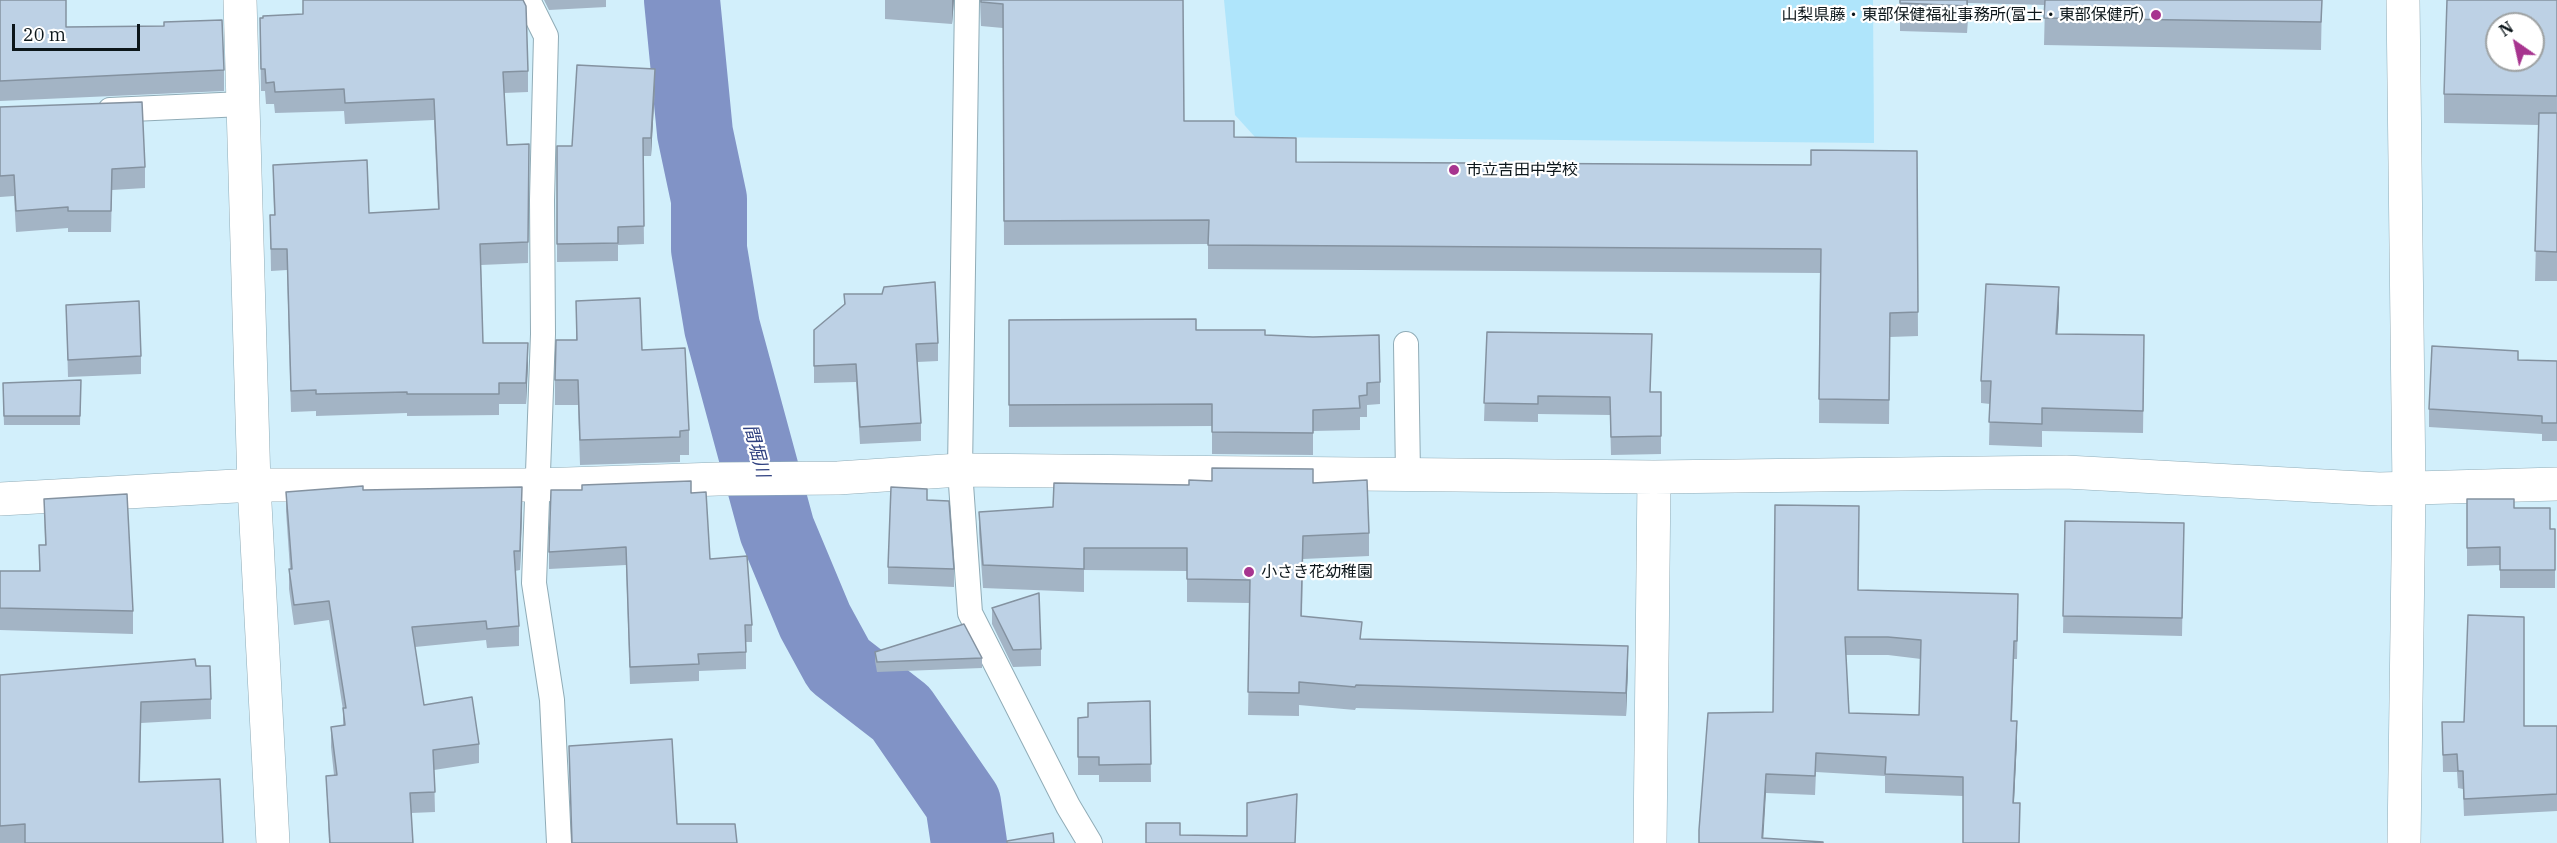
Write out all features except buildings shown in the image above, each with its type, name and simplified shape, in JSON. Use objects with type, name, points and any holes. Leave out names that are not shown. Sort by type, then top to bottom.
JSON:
[{"type":"street","points":[[240,0],[254,485],[273,843]]},
{"type":"street","points":[[2403,0],[2409,488],[2404,843]]},
{"type":"street","points":[[0,499],[254,485],[537,485],[838,478],[960,470],[1654,477],[2066,472],[2379,489],[2557,484]]},
{"type":"street","points":[[1650,843],[1654,477]]},
{"type":"lane","points":[[528,0],[546,36],[542,200],[543,334],[534,583],[552,700],[559,843]]},
{"type":"lane","points":[[967,0],[960,470],[970,613],[1068,806],[1090,843]]},
{"type":"lane","points":[[92,111],[243,104]]},
{"type":"lane","points":[[1406,344],[1408,475]]},
{"type":"shaded area","points":[[1224,0],[1873,0],[1874,143],[1255,137],[1235,115]]},
{"type":"waterway","name":"間堀川","points":[[682,0],[695,133],[709,199],[709,249],[722,327],[777,530],[815,621],[839,665],[901,713],[963,803],[969,843]]},
{"type":"place","name":"山梨県藤・東部保健福祉事務所(富士・東部保健所)","points":[[2156,15]]},
{"type":"place","name":"市立吉田中学校","points":[[1454,170]]},
{"type":"place","name":"小さき花幼稚園","points":[[1249,572]]}]
